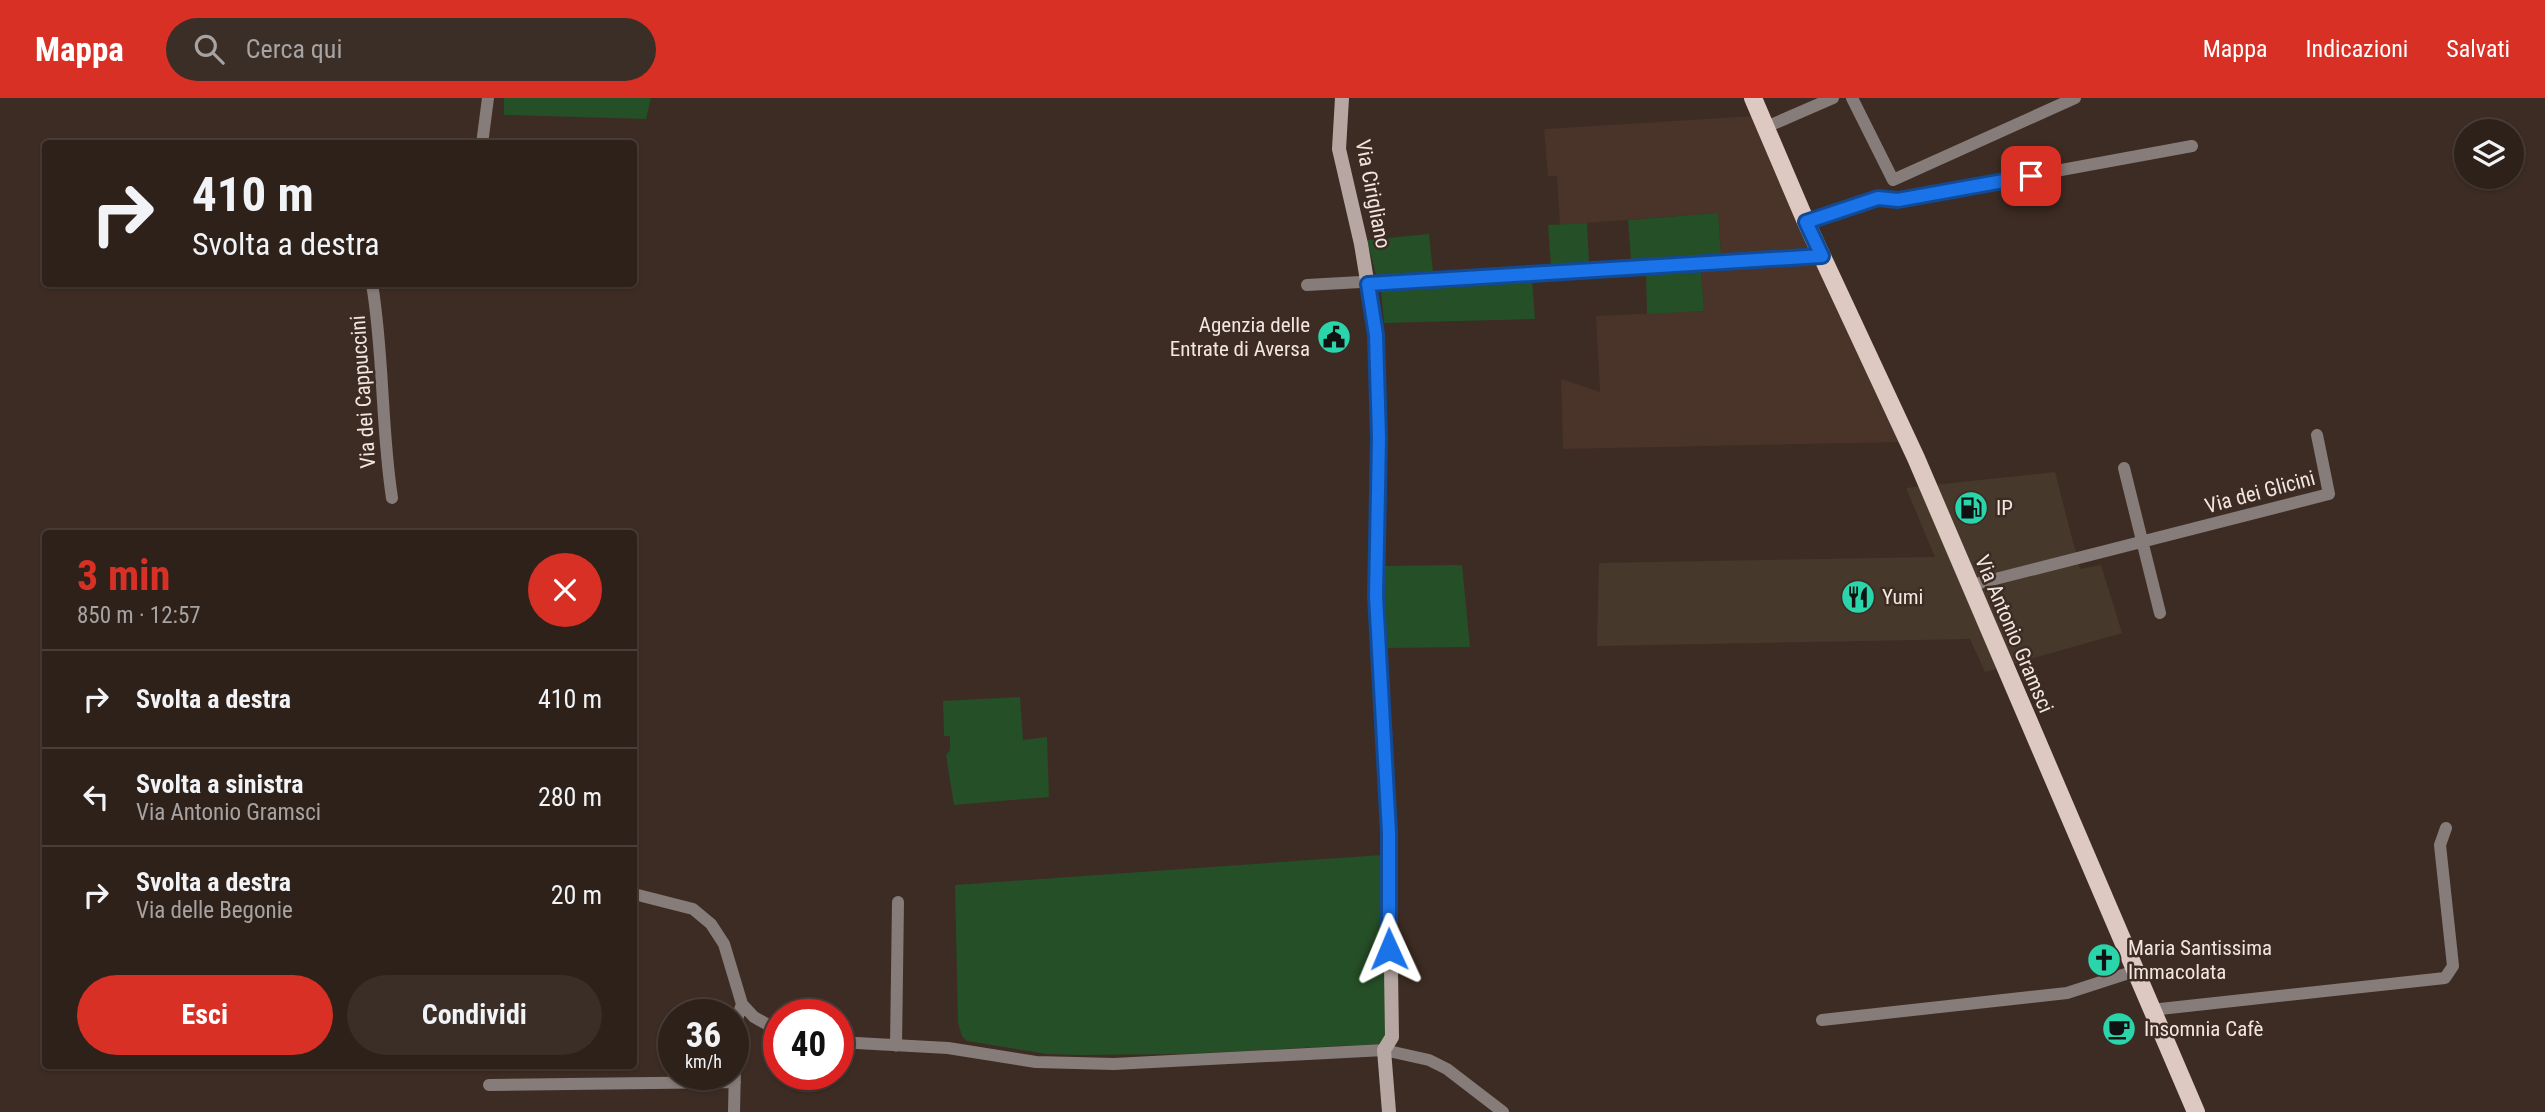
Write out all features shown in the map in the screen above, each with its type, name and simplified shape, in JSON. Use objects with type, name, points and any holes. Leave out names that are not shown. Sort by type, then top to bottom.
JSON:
[{"type":"main road","name":"Via Antonio Gramsci","points":[[1753,98],[1806,222],[1916,458],[1968,586],[2196,1112]]},
{"type":"street","points":[[483,140],[488,98]]},
{"type":"street","name":"Via Cirigliano","points":[[1342,98],[1339,149],[1368,284],[1376,335],[1379,438],[1376,596],[1389,833],[1392,1037],[1384,1050],[1389,1112]]},
{"type":"street","points":[[1764,128],[1833,98]]},
{"type":"street","points":[[1852,98],[1894,180],[2075,98]]},
{"type":"street","points":[[1806,222],[1878,198],[1898,200],[2192,146]]},
{"type":"street","points":[[1307,285],[1368,284],[1822,256]]},
{"type":"street","name":"Via dei Cappuccini","points":[[373,287],[379,324],[385,454],[392,498]]},
{"type":"street","name":"Via dei Glicini","points":[[1968,586],[2329,494],[2317,435]]},
{"type":"street","points":[[2124,468],[2160,613]]},
{"type":"street","points":[[2151,1010],[2445,978],[2453,966],[2440,845],[2446,828]]},
{"type":"street","points":[[637,895],[680,903],[711,924],[724,944],[741,999]]},
{"type":"street","points":[[896,1046],[898,902]]},
{"type":"street","points":[[1822,1020],[2067,993],[2135,971]]},
{"type":"street","points":[[749,1011],[763,1022]]},
{"type":"street","points":[[854,1043],[948,1048],[1036,1062],[1114,1064],[1384,1050],[1429,1060],[1447,1069],[1503,1112]]},
{"type":"street","points":[[489,1085],[658,1083]]},
{"type":"street","points":[[734,1112],[735,1090]]},
{"type":"shaded area","points":[[1755,116],[1903,442],[1563,449],[1561,379],[1600,392],[1596,316],[1704,311],[1700,256],[1721,254],[1718,213],[1560,225],[1557,176],[1548,176],[1544,129]]},
{"type":"shaded area","points":[[2055,472],[2080,569],[2101,565],[2122,633],[1985,672],[1970,639],[1597,646],[1599,563],[1935,557],[1906,488]]},
{"type":"green space","points":[[504,98],[651,98],[646,119],[504,115]]},
{"type":"green space","points":[[1718,213],[1721,254],[1631,260],[1628,220]]},
{"type":"green space","points":[[1587,223],[1589,263],[1551,265],[1548,225]]},
{"type":"green space","points":[[1429,234],[1433,272],[1376,275],[1367,240]]},
{"type":"green space","points":[[1701,270],[1704,311],[1647,314],[1646,273]]},
{"type":"green space","points":[[1532,279],[1535,319],[1384,323],[1381,290]]},
{"type":"green space","points":[[1462,565],[1470,647],[1384,648],[1384,566]]},
{"type":"green space","points":[[1020,697],[1023,740],[1047,737],[1049,797],[954,805],[946,755],[950,750],[950,736],[944,736],[943,701]]},
{"type":"green space","points":[[1382,855],[1387,1033],[1381,1044],[1183,1054],[1080,1055],[1047,1054],[967,1041],[962,1036],[958,1023],[955,885]]},
{"type":"place","name":"Agenzia delle Entrate di Aversa","points":[[1334,337]]},
{"type":"place","name":"IP","points":[[1971,508]]},
{"type":"place","name":"Yumi","points":[[1858,597]]},
{"type":"place","name":"Maria Santissima Immacolata","points":[[2104,960]]},
{"type":"place","name":"Insomnia Cafè","points":[[2119,1029]]},
{"type":"route","points":[[1389,949],[1389,833],[1376,596],[1379,438],[1376,335],[1368,284],[1822,256],[1806,222],[1878,198],[1898,200],[2031,176]]}]
